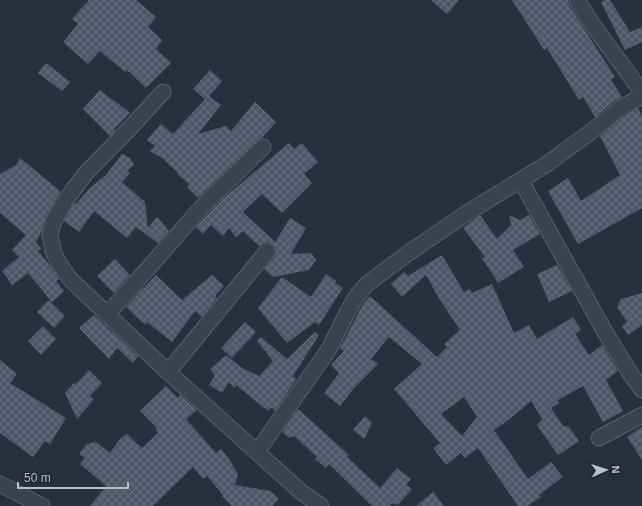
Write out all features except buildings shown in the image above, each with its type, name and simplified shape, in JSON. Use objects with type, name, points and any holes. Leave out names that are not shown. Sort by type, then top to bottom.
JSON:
[{"type":"street","points":[[577,0],[592,24],[642,92]]},
{"type":"street","points":[[163,92],[86,173],[67,198],[53,223],[50,235],[54,254],[71,280],[107,315],[300,491],[321,506]]},
{"type":"street","points":[[257,452],[329,349],[356,297],[367,284],[470,212],[547,164],[619,109],[642,96]]},
{"type":"street","points":[[107,315],[200,208],[263,147]]},
{"type":"street","points":[[521,181],[605,332],[642,390]]},
{"type":"street","points":[[168,372],[267,251]]},
{"type":"street","points":[[599,438],[642,415]]},
{"type":"street","points":[[0,484],[42,506]]}]
